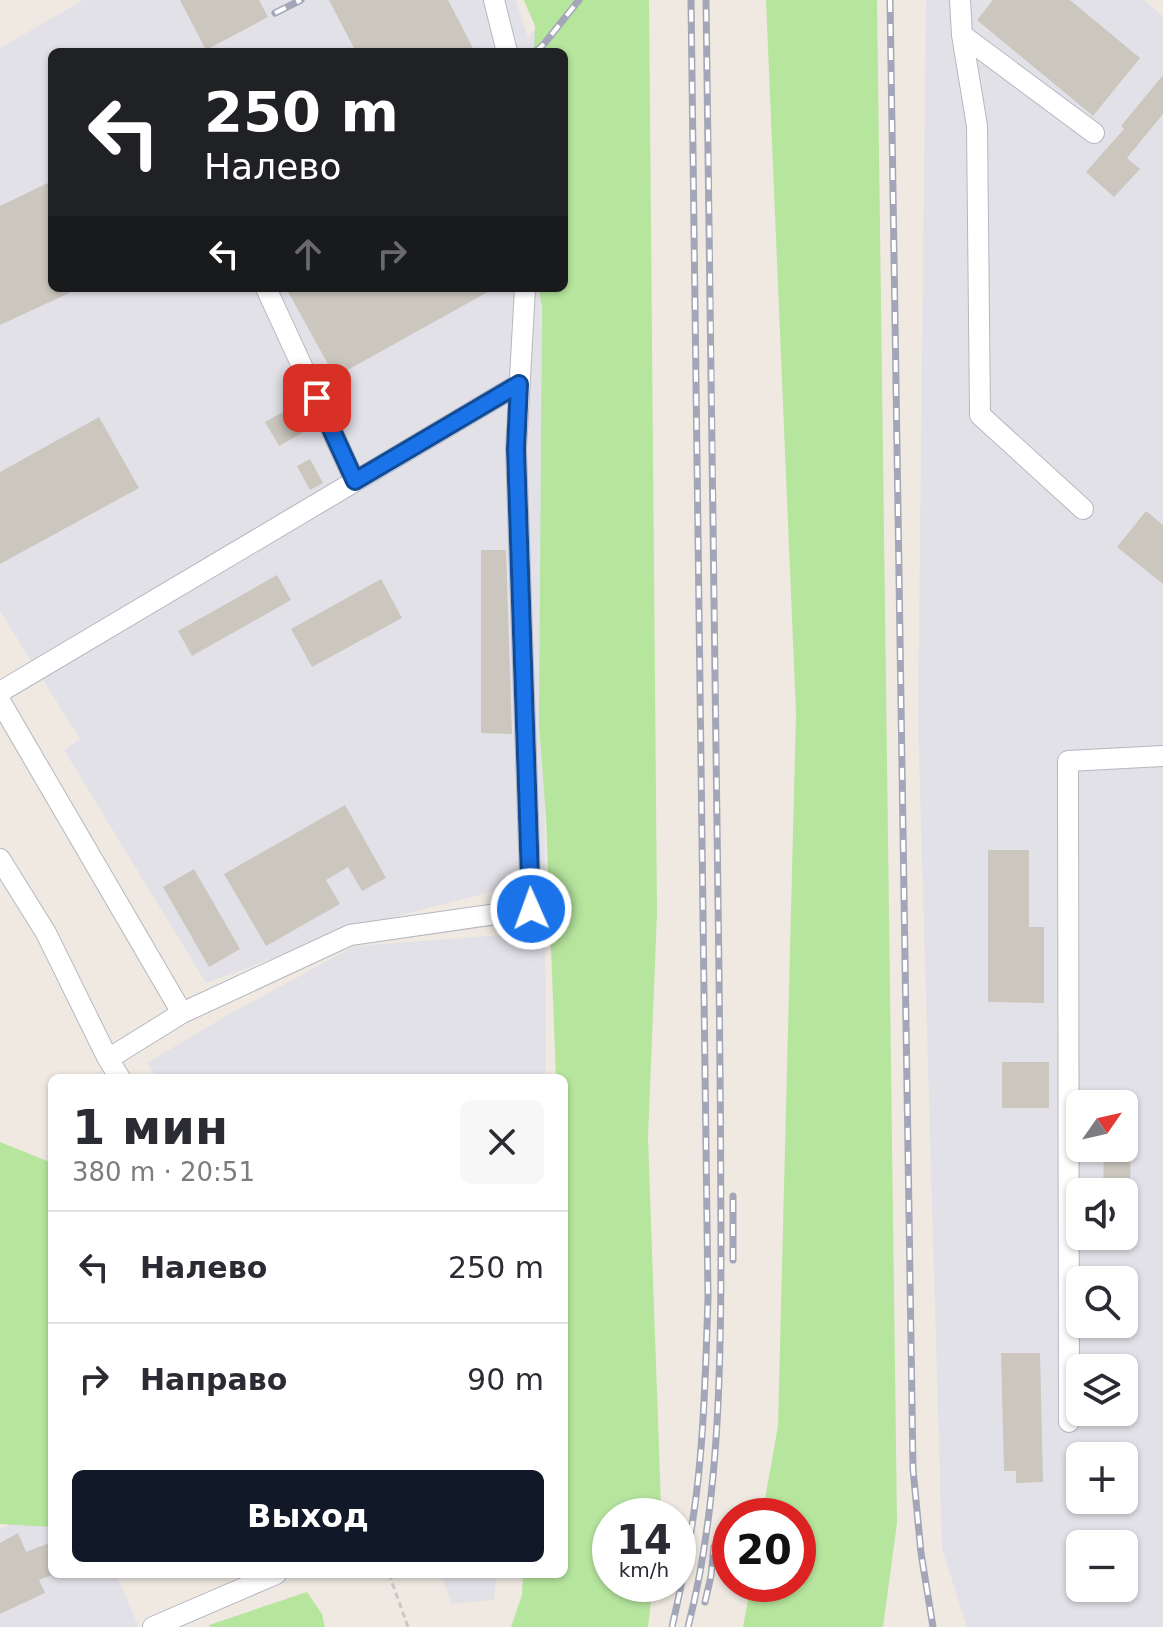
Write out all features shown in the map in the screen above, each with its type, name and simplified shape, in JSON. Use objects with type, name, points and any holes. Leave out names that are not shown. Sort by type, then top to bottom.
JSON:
[{"type":"street","points":[[494,0],[506,48]]},
{"type":"street","points":[[960,0],[962,35],[977,126],[980,415],[1083,509]]},
{"type":"street","points":[[962,35],[1094,133]]},
{"type":"street","points":[[268,292],[355,481]]},
{"type":"street","points":[[108,1059],[182,1013],[350,935],[531,909],[516,449],[525,292]]},
{"type":"street","points":[[182,1013],[1,699],[519,384]]},
{"type":"street","points":[[1069,1354],[1068,761],[1163,756]]},
{"type":"street","points":[[0,859],[46,933],[117,1074]]},
{"type":"street","points":[[153,1627],[267,1578]]},
{"type":"path","points":[[390,1578],[408,1627]]},
{"type":"shaded area","points":[[83,0],[516,0],[528,38],[558,0],[564,48],[48,48],[48,292],[541,292],[545,878],[370,923],[206,983],[64,750],[80,739],[0,611],[0,48]]},
{"type":"shaded area","points":[[926,0],[1144,0],[1163,16],[1163,1627],[967,1627],[942,1549],[918,721]]},
{"type":"shaded area","points":[[545,932],[545,1074],[154,1074],[147,1063],[226,1016],[355,946]]},
{"type":"shaded area","points":[[48,1506],[48,1578],[118,1578],[139,1627],[0,1627],[0,1529]]},
{"type":"shaded area","points":[[442,1578],[496,1578],[494,1600],[452,1604]]},
{"type":"green space","points":[[524,0],[649,0],[657,913],[648,1138],[661,1498],[592,1498],[592,1602],[651,1602],[648,1627],[511,1627],[522,1595],[523,1578],[568,1578],[568,1074],[556,1074],[546,818],[539,723],[542,308],[540,292],[568,292],[568,48],[534,48],[535,26]]},
{"type":"green space","points":[[766,0],[877,0],[897,1523],[883,1627],[743,1627],[748,1602],[816,1602],[816,1498],[765,1498],[778,1426],[796,713]]},
{"type":"green space","points":[[0,1142],[48,1161],[48,1527],[0,1524]]},
{"type":"green space","points":[[307,1592],[322,1614],[325,1627],[209,1625]]},
{"type":"building","points":[[180,0],[259,0],[268,17],[205,48]]},
{"type":"building","points":[[329,0],[448,0],[473,48],[354,48]]},
{"type":"building","points":[[993,0],[1070,0],[1140,58],[1093,116],[977,20]]},
{"type":"building","points":[[1163,75],[1163,114],[1127,158],[1140,169],[1114,197],[1086,172],[1124,129],[1121,126]]},
{"type":"building","points":[[48,183],[48,292],[71,292],[0,325],[0,206]]},
{"type":"building","points":[[288,292],[488,292],[335,377]]},
{"type":"building","points":[[290,408],[304,432],[279,446],[265,422]]},
{"type":"building","points":[[99,417],[139,488],[0,564],[0,472]]},
{"type":"building","points":[[310,459],[323,483],[310,490],[297,466]]},
{"type":"building","points":[[1146,511],[1163,525],[1163,584],[1117,547]]},
{"type":"building","points":[[481,550],[506,550],[512,734],[481,733]]},
{"type":"building","points":[[277,575],[291,600],[192,656],[178,631]]},
{"type":"building","points":[[381,579],[402,618],[312,667],[291,629]]},
{"type":"building","points":[[345,805],[386,878],[362,891],[348,867],[326,880],[340,904],[266,946],[224,874]]},
{"type":"building","points":[[988,850],[1029,850],[1029,927],[1044,927],[1044,1003],[988,1002]]},
{"type":"building","points":[[194,869],[240,949],[209,967],[163,887]]},
{"type":"building","points":[[1002,1062],[1049,1062],[1049,1108],[1002,1108]]},
{"type":"building","points":[[1104,1162],[1131,1162],[1130,1178],[1103,1178]]},
{"type":"building","points":[[1001,1353],[1040,1353],[1043,1482],[1016,1483],[1016,1471],[1004,1471]]},
{"type":"building","points":[[18,1533],[26,1552],[48,1544],[48,1577],[39,1580],[45,1593],[0,1614],[0,1543]]},
{"type":"railway","points":[[275,13],[301,0]]},
{"type":"railway","points":[[540,48],[579,0]]},
{"type":"railway","points":[[672,1627],[697,1490],[708,1298],[691,0]]},
{"type":"railway","points":[[688,1627],[712,1486],[719,1389],[721,1292],[706,0]]},
{"type":"railway","points":[[890,0],[913,1469],[921,1553],[933,1627]]},
{"type":"railway","points":[[733,1196],[733,1260]]},
{"type":"railway","points":[[705,1602],[712,1566]]},
{"type":"route","points":[[317,398],[355,481],[519,384],[516,449],[531,909]]}]
